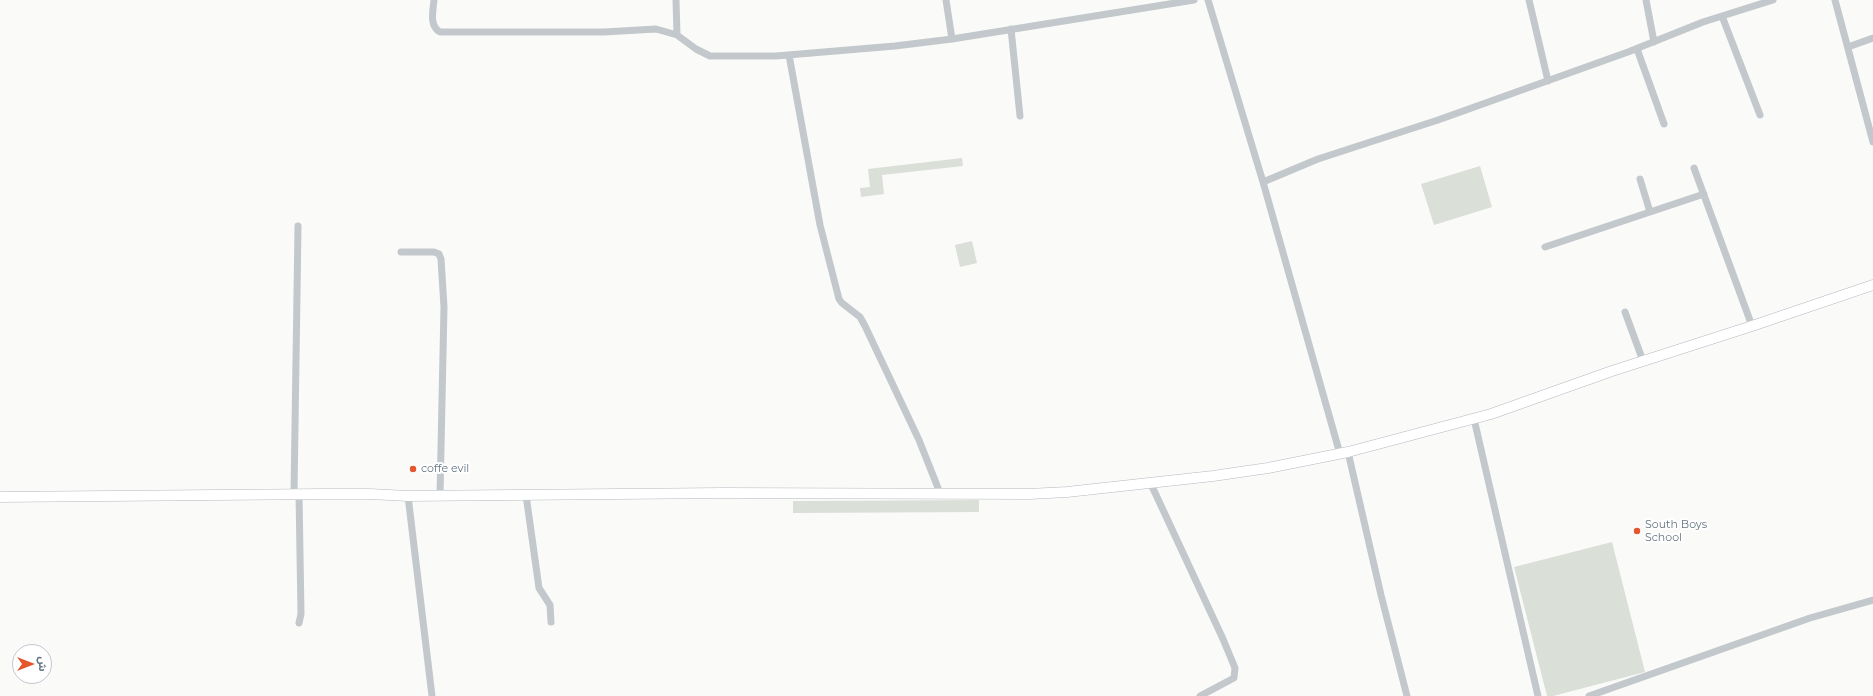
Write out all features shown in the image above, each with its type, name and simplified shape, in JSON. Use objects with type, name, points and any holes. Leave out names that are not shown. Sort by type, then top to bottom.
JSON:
[{"type":"street","points":[[434,0],[433,24],[436,30],[440,32],[604,32],[656,29],[677,35],[696,49],[710,56],[789,55],[896,46],[952,39],[1194,0]]},
{"type":"street","points":[[676,0],[677,35]]},
{"type":"street","points":[[946,0],[952,39]]},
{"type":"street","points":[[1208,0],[1344,453],[1407,696]]},
{"type":"street","points":[[1529,0],[1548,81]]},
{"type":"street","points":[[1646,0],[1654,42]]},
{"type":"street","points":[[1263,182],[1318,159],[1376,141],[1548,81],[1722,16],[1773,0]]},
{"type":"street","points":[[1835,0],[1870,122],[1873,142]]},
{"type":"street","points":[[1722,16],[1760,114]]},
{"type":"street","points":[[1011,29],[1020,116]]},
{"type":"street","points":[[1848,47],[1873,38]]},
{"type":"street","points":[[1637,49],[1664,124]]},
{"type":"street","points":[[789,55],[820,225],[839,299],[860,317],[865,326],[919,440],[940,493]]},
{"type":"street","points":[[1694,168],[1752,326]]},
{"type":"street","points":[[1640,179],[1650,212]]},
{"type":"street","points":[[1545,247],[1704,194]]},
{"type":"street","points":[[298,226],[296,494],[302,614],[299,623]]},
{"type":"street","points":[[401,252],[434,252],[439,254],[441,259],[444,307],[440,495]]},
{"type":"street","points":[[0,497],[296,494],[370,494],[408,496],[940,493],[1029,494],[1067,492],[1268,468],[1344,453],[1474,419],[1873,285]]},
{"type":"street","points":[[1625,312],[1643,361]]},
{"type":"street","points":[[1474,419],[1538,696]]},
{"type":"street","points":[[1150,482],[1235,668],[1234,678],[1200,696]]},
{"type":"street","points":[[526,495],[539,588],[550,606],[551,622]]},
{"type":"street","points":[[408,496],[432,696]]},
{"type":"street","points":[[1589,696],[1810,618],[1873,600]]},
{"type":"shaded area","points":[[962,158],[963,166],[882,175],[884,194],[861,197],[860,188],[870,187],[868,169]]},
{"type":"shaded area","points":[[1480,166],[1492,207],[1434,225],[1421,184]]},
{"type":"shaded area","points":[[972,241],[977,263],[960,267],[955,245]]},
{"type":"shaded area","points":[[979,500],[979,512],[793,513],[793,501]]},
{"type":"shaded area","points":[[1612,542],[1645,672],[1553,696],[1547,696],[1514,567]]},
{"type":"place","name":"coffe evil","points":[[413,469]]},
{"type":"place","name":"South Boys School","points":[[1637,531]]}]
